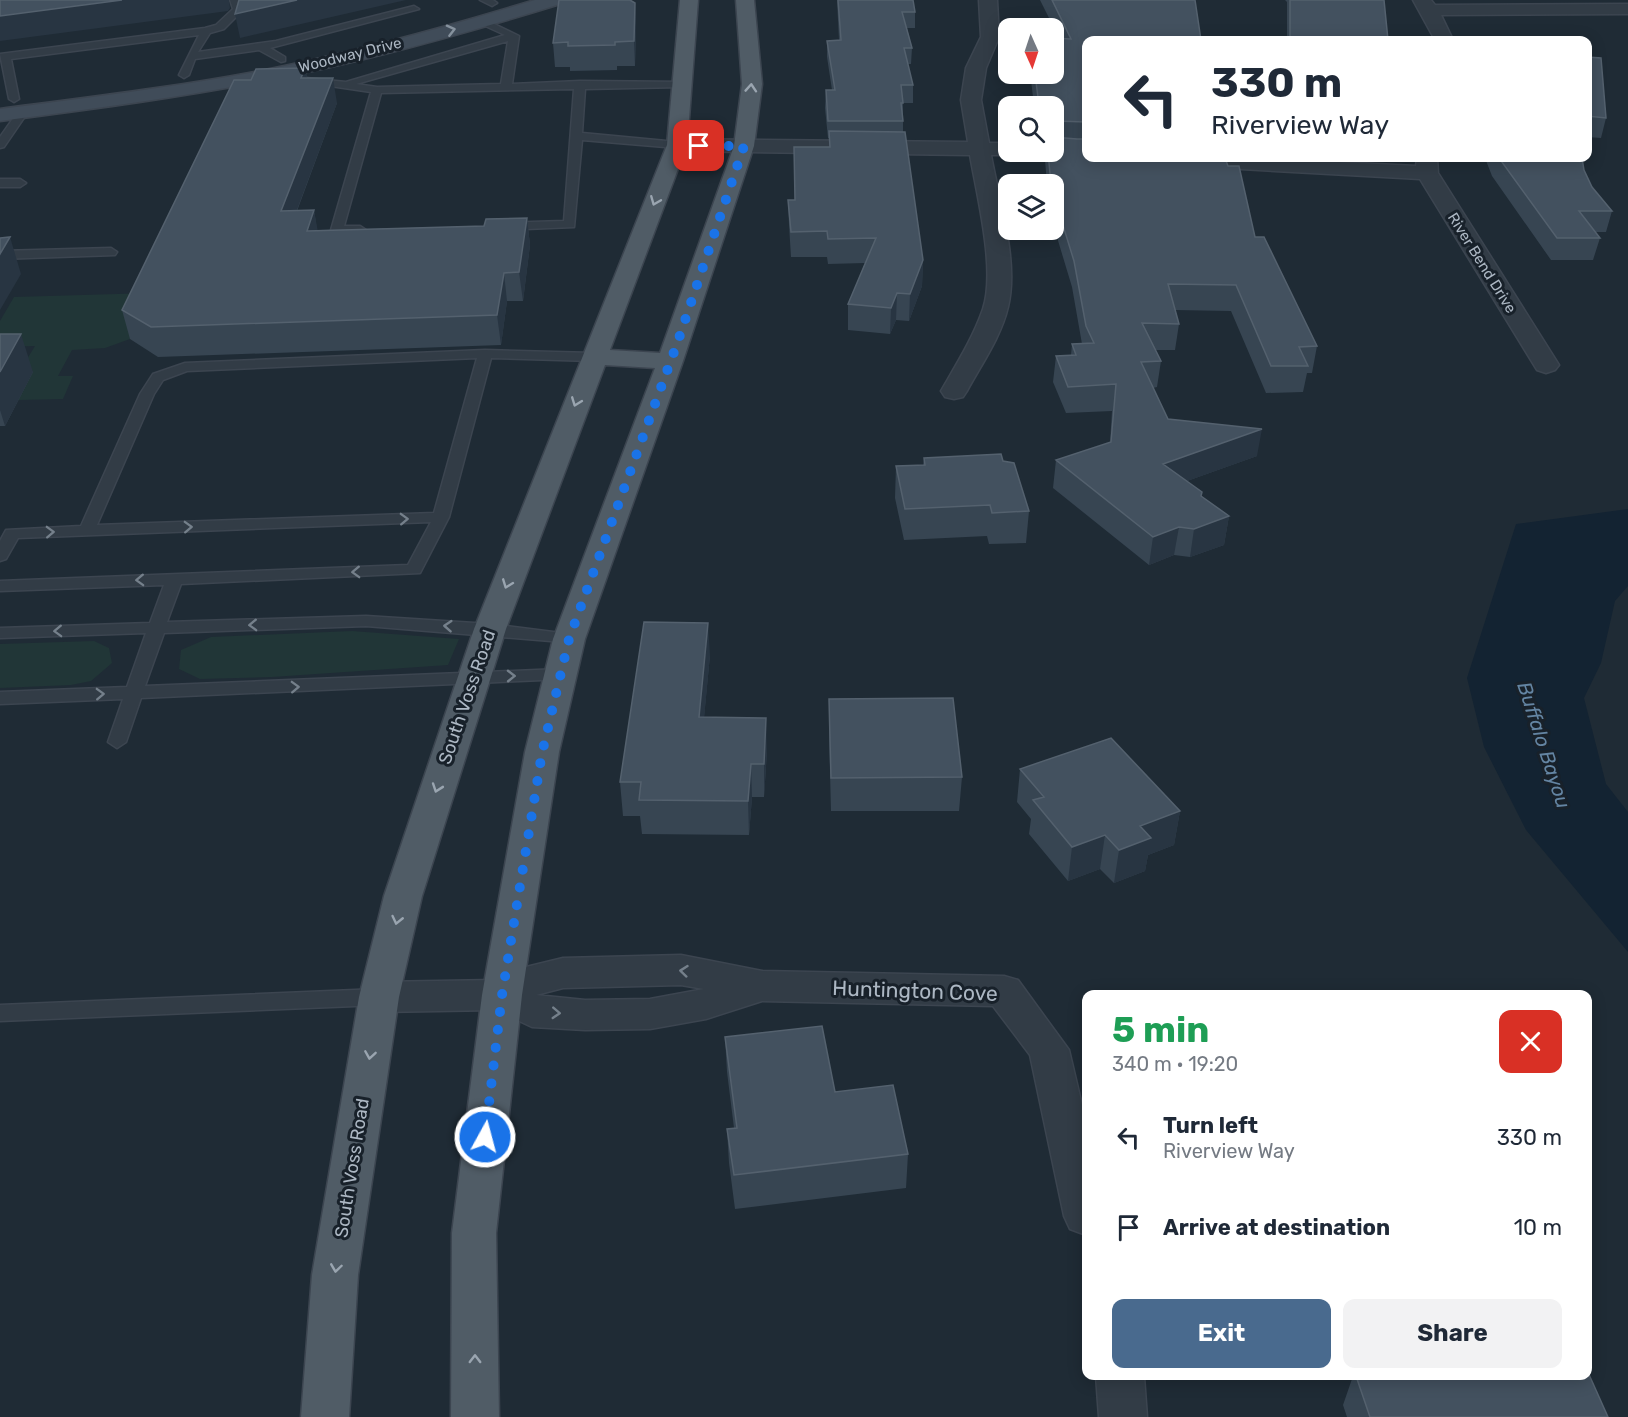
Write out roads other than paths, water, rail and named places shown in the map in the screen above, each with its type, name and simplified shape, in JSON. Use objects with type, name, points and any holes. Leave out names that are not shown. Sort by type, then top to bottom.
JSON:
[{"type":"main road","name":"Woodway Drive","points":[[0,115],[12,104],[184,75],[289,64],[484,22],[554,0]]},
{"type":"main road","name":"South Voss Road","points":[[325,1417],[335,1275],[379,997],[403,896],[490,629],[593,357],[677,145],[689,0]]},
{"type":"main road","points":[[475,1417],[474,1233],[502,995],[542,753],[569,639],[670,361],[744,146],[752,84],[745,0]]},
{"type":"main road","name":"Woodway Drive","points":[[12,104],[182,90],[234,80],[493,1]]},
{"type":"main road","points":[[593,357],[670,361]]},
{"type":"street","points":[[954,391],[982,341],[996,307],[999,263],[971,100],[976,68],[990,37],[988,0]]},
{"type":"street","points":[[1442,36],[1426,5],[1628,9]]},
{"type":"street","points":[[677,145],[998,149]]},
{"type":"street","points":[[1309,162],[1427,165]]},
{"type":"street","name":"River Bend Drive","points":[[1427,165],[1546,365]]},
{"type":"street","name":"Huntington Cove","points":[[502,995],[532,1012],[585,1015],[650,1014],[706,1004],[762,986],[1004,991],[1049,1050],[1082,1198]]},
{"type":"street","points":[[379,997],[502,995]]},
{"type":"street","points":[[1120,1380],[1122,1417]]},
{"type":"lane","points":[[0,145],[12,104],[2,56],[206,31],[220,27],[238,10],[235,0]]},
{"type":"lane","points":[[191,56],[224,54],[261,47],[414,9]]},
{"type":"lane","points":[[484,22],[514,36]]},
{"type":"lane","points":[[184,75],[191,56],[206,31]]},
{"type":"lane","points":[[261,47],[311,80],[377,90],[446,71],[514,36]]},
{"type":"lane","points":[[506,86],[514,36]]},
{"type":"lane","points":[[342,85],[446,71],[506,86],[682,84]]},
{"type":"lane","points":[[226,98],[234,80]]},
{"type":"lane","points":[[486,226],[570,224],[580,84]]},
{"type":"lane","points":[[368,229],[337,230],[377,90]]},
{"type":"lane","points":[[576,136],[677,145]]},
{"type":"lane","points":[[0,183],[20,183]]},
{"type":"lane","points":[[0,255],[111,252]]},
{"type":"lane","points":[[87,531],[147,394],[158,377],[184,367],[485,354],[593,357]]},
{"type":"lane","points":[[0,586],[414,570],[441,517],[485,354]]},
{"type":"lane","points":[[0,556],[12,533],[441,517]]},
{"type":"lane","points":[[117,742],[174,579]]},
{"type":"lane","points":[[0,633],[366,621],[490,629],[569,639]]},
{"type":"lane","points":[[0,698],[370,685],[474,677],[560,675]]},
{"type":"lane","points":[[0,1013],[379,997]]},
{"type":"water","name":"Buffalo Bayou","points":[[1628,509],[1628,586],[1615,601],[1601,663],[1584,698],[1606,784],[1628,812],[1628,952],[1526,830],[1484,747],[1467,678],[1516,524]]}]
